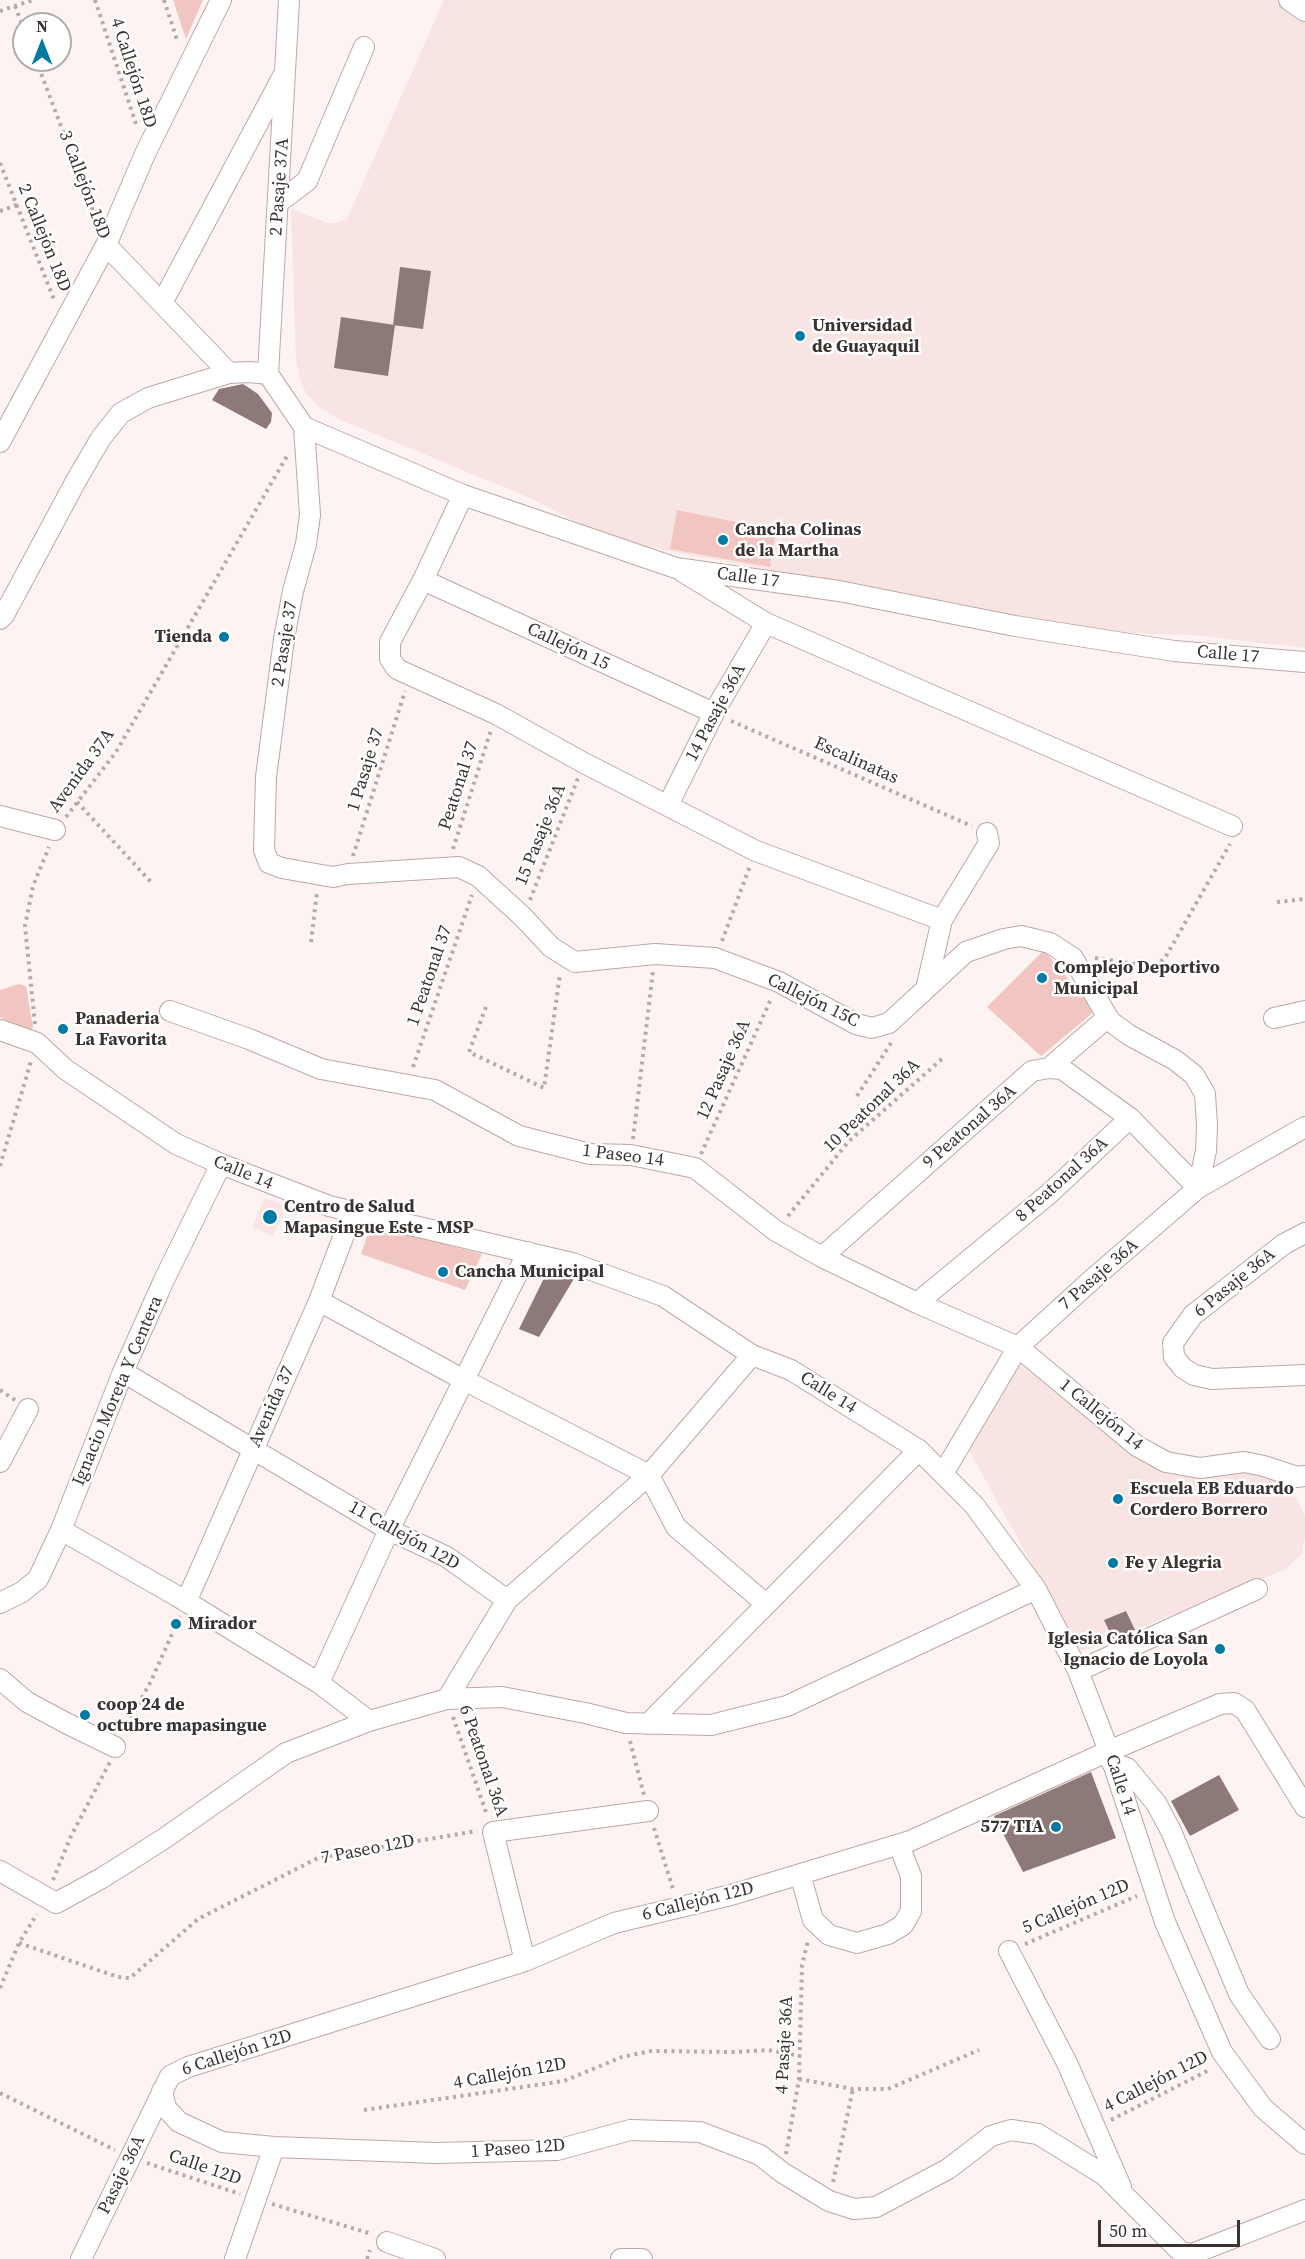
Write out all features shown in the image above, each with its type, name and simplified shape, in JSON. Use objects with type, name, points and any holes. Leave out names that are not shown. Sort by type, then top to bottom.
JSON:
[{"type":"street","points":[[0,442],[106,244],[145,154],[220,0]]},
{"type":"street","name":"2 Pasaje 37A","points":[[268,374],[289,0]]},
{"type":"street","points":[[1289,0],[1305,11]]},
{"type":"street","points":[[279,202],[308,181],[364,47]]},
{"type":"street","points":[[162,303],[286,71]]},
{"type":"street","name":"3 Callejón 18D","points":[[106,244],[229,373]]},
{"type":"street","points":[[0,619],[101,438],[121,413],[148,398],[229,373],[250,372],[268,374],[304,427]]},
{"type":"street","name":"Calle 17","points":[[304,427],[463,495],[676,567],[839,591],[1015,626],[1162,649],[1305,662]]},
{"type":"street","name":"2 Pasaje 37","points":[[304,427],[310,515],[306,544],[293,591],[284,639],[266,777],[264,850],[269,863],[319,876]]},
{"type":"street","points":[[463,495],[423,580],[390,642],[390,659],[404,672],[496,714],[584,763],[756,851],[942,920]]},
{"type":"street","points":[[676,567],[766,623],[1232,826]]},
{"type":"street","name":"Callejón 15","points":[[423,580],[714,714]]},
{"type":"street","name":"14 Pasaje 36A","points":[[668,805],[714,714],[766,623]]},
{"type":"street","points":[[0,816],[55,830]]},
{"type":"street","points":[[926,989],[942,920],[989,843],[987,833]]},
{"type":"street","points":[[319,876],[333,877],[447,866],[459,867],[478,876],[562,956]]},
{"type":"street","name":"Callejón 15C","points":[[562,956],[575,963],[655,954],[715,958],[778,982],[847,1020],[872,1028],[889,1023],[966,952],[1004,939],[1021,936],[1037,938],[1073,958],[1108,1017],[1129,1035],[1175,1060],[1194,1075],[1205,1094],[1207,1125],[1206,1151],[1198,1188]]},
{"type":"street","name":"1 Paseo 14","points":[[170,1011],[249,1039],[321,1069],[435,1090],[519,1136],[590,1154],[631,1155],[695,1168],[776,1231],[822,1257],[916,1303],[1018,1347]]},
{"type":"street","points":[[1274,1018],[1305,1011]]},
{"type":"street","name":"9 Peatonal 36A","points":[[822,1257],[1032,1071],[1049,1068],[1108,1017]]},
{"type":"street","name":"Calle 14","points":[[0,1030],[37,1043],[65,1069],[177,1144],[221,1164],[329,1206],[572,1263],[663,1296],[752,1355],[791,1370],[919,1450],[974,1505],[1036,1589],[1078,1671],[1110,1757],[1165,1922],[1222,2052],[1263,2108],[1305,2144]]},
{"type":"street","points":[[1049,1068],[1062,1069],[1130,1118],[1198,1188]]},
{"type":"street","name":"8 Peatonal 36A","points":[[916,1303],[1050,1193],[1130,1118]]},
{"type":"street","name":"7 Pasaje 36A","points":[[944,1473],[1018,1347],[1198,1188],[1305,1127]]},
{"type":"street","name":"Ignacio Moreta Y Centera","points":[[0,1602],[22,1592],[38,1579],[61,1530],[123,1372],[164,1280],[221,1164]]},
{"type":"street","name":"Avenida 37","points":[[186,1602],[319,1301],[353,1210]]},
{"type":"street","name":"6 Pasaje 36A","points":[[1305,1233],[1284,1244],[1193,1315],[1173,1343],[1174,1357],[1183,1368],[1194,1375],[1212,1379],[1305,1375]]},
{"type":"street","points":[[319,1683],[389,1530],[528,1252]]},
{"type":"street","points":[[319,1301],[464,1380],[649,1475],[676,1527],[766,1604]]},
{"type":"street","name":"1 Callejón 14","points":[[1018,1347],[1137,1446],[1166,1462],[1200,1468],[1244,1462],[1301,1476]]},
{"type":"street","points":[[447,1699],[507,1600],[649,1475],[752,1355]]},
{"type":"street","name":"11 Callejón 12D","points":[[123,1372],[389,1530],[447,1557],[507,1600]]},
{"type":"street","points":[[0,1462],[28,1409]]},
{"type":"street","points":[[648,1724],[919,1450]]},
{"type":"street","points":[[61,1530],[186,1602],[319,1683],[369,1722]]},
{"type":"street","points":[[0,1871],[56,1903],[102,1878],[165,1838],[285,1753],[369,1722],[447,1699],[502,1697],[626,1723],[711,1725],[787,1706],[1036,1589]]},
{"type":"street","points":[[1078,1671],[1257,1589]]},
{"type":"street","points":[[0,1679],[27,1702],[116,1747]]},
{"type":"street","name":"6 Callejón 12D","points":[[162,2091],[170,2076],[188,2067],[525,1961],[614,1923],[731,1895],[899,1845],[1110,1757],[1220,1704],[1234,1703],[1245,1710],[1305,1807]]},
{"type":"street","points":[[1110,1757],[1127,1768],[1156,1803],[1171,1831],[1239,1994],[1270,2039]]},
{"type":"street","points":[[525,1961],[493,1832],[648,1811]]},
{"type":"street","points":[[800,1874],[813,1920],[830,1935],[857,1943],[888,1934],[903,1925],[911,1911],[911,1876],[899,1845]]},
{"type":"street","points":[[1009,1951],[1068,2065],[1124,2195],[1181,2252],[1192,2254],[1305,2210]]},
{"type":"street","name":"1 Paseo 12D","points":[[162,2091],[166,2108],[179,2122],[222,2142],[274,2147],[436,2153],[557,2150],[630,2130],[700,2132],[760,2155],[783,2173],[829,2200],[854,2209],[876,2207],[948,2169],[991,2136],[1011,2130],[1038,2134],[1104,2175],[1124,2195]]},
{"type":"street","name":"Pasaje 36A","points":[[81,2259],[162,2091]]},
{"type":"street","points":[[235,2259],[274,2147]]},
{"type":"street","points":[[381,2238],[435,2259]]},
{"type":"street","points":[[621,2259],[642,2259]]},
{"type":"path","points":[[0,11],[33,0]]},
{"type":"path","name":"4 Callejón 18D","points":[[95,0],[145,154]]},
{"type":"path","points":[[164,0],[186,70]]},
{"type":"path","points":[[15,6],[17,12]]},
{"type":"path","name":"3 Callejón 18D","points":[[41,72],[106,244]]},
{"type":"path","name":"2 Callejón 18D","points":[[0,163],[63,323]]},
{"type":"path","points":[[0,211],[17,205]]},
{"type":"path","name":"Avenida 37A","points":[[0,1166],[37,1043],[25,926],[33,886],[55,830],[116,752],[304,427]]},
{"type":"path","name":"1 Pasaje 37","points":[[348,874],[404,672]]},
{"type":"path","name":"Peatonal 37","points":[[447,866],[496,714]]},
{"type":"path","name":"Escalinatas","points":[[714,714],[987,833]]},
{"type":"path","name":"15 Pasaje 36A","points":[[523,917],[584,763]]},
{"type":"path","points":[[77,802],[151,882]]},
{"type":"path","points":[[1073,958],[1103,958],[1149,966],[1158,964],[1166,958],[1233,839],[1232,826]]},
{"type":"path","points":[[715,958],[756,851]]},
{"type":"path","points":[[311,942],[319,876]]},
{"type":"path","name":"1 Peatonal 37","points":[[407,1085],[478,876]]},
{"type":"path","points":[[1277,902],[1305,899]]},
{"type":"path","points":[[631,1155],[655,954]]},
{"type":"path","points":[[486,1007],[469,1052],[544,1088],[562,956]]},
{"type":"path","name":"12 Pasaje 36A","points":[[695,1168],[778,982]]},
{"type":"path","name":"10 Peatonal 36A","points":[[776,1231],[849,1141],[943,1058]]},
{"type":"path","points":[[0,1988],[19,1943],[46,1897],[71,1836],[152,1679],[186,1602]]},
{"type":"path","name":"6 Peatonal 36A","points":[[447,1699],[493,1832]]},
{"type":"path","name":"7 Paseo 12D","points":[[19,1943],[118,1977],[130,1978],[198,1919],[318,1858],[473,1830],[493,1832]]},
{"type":"path","name":"5 Callejón 12D","points":[[1009,1951],[1154,1889]]},
{"type":"path","name":"4 Pasaje 36A","points":[[783,2173],[799,2079],[802,1965],[813,1920]]},
{"type":"path","name":"4 Callejón 12D","points":[[364,2110],[564,2081],[622,2057],[651,2051],[768,2050],[800,2056]]},
{"type":"path","points":[[799,2079],[853,2089],[888,2089],[980,2050]]},
{"type":"path","name":"4 Callejón 12D","points":[[1096,2127],[1228,2061]]},
{"type":"path","points":[[829,2200],[853,2089]]},
{"type":"path","name":"Calle 12D","points":[[0,2094],[131,2157],[381,2238]]},
{"type":"shaded area","points":[[173,0],[203,0],[186,39]]},
{"type":"shaded area","name":"Universidad de Guayaquil","points":[[444,0],[1305,0],[1305,648],[1192,635],[1125,633],[1078,628],[632,544],[606,537],[528,497],[341,420],[320,408],[306,393],[296,360],[291,209],[327,223],[347,219]]},
{"type":"shaded area","name":"Cancha Colinas de la Martha","points":[[677,510],[776,530],[770,567],[670,549]]},
{"type":"shaded area","name":"Complejo Deportivo Municipal","points":[[1044,950],[1095,1011],[1041,1056],[987,1007]]},
{"type":"shaded area","points":[[19,984],[26,986],[33,1027],[31,1031],[26,1031],[0,1017],[0,990]]},
{"type":"shaded area","name":"Centro de Salud Mapasingue Este - MSP","points":[[265,1198],[288,1206],[273,1236],[252,1227]]},
{"type":"shaded area","name":"Cancha Municipal","points":[[371,1225],[482,1254],[465,1290],[361,1254]]},
{"type":"shaded area","points":[[1016,1362],[1167,1471],[1234,1470],[1261,1473],[1282,1481],[1297,1499],[1305,1516],[1302,1554],[1284,1570],[1080,1652],[968,1448]]},
{"type":"building","points":[[400,267],[431,271],[423,329],[393,325]]},
{"type":"building","points":[[341,317],[395,325],[388,376],[334,368]]},
{"type":"building","points":[[243,384],[258,394],[272,413],[271,422],[266,429],[212,400],[219,389]]},
{"type":"building","points":[[548,1270],[575,1277],[539,1337],[519,1329]]},
{"type":"building","points":[[1126,1611],[1135,1630],[1113,1639],[1104,1620]]},
{"type":"building","name":"577 TIA","points":[[1091,1772],[1116,1838],[1023,1872],[994,1816]]},
{"type":"building","points":[[1219,1775],[1239,1810],[1190,1836],[1171,1801]]},
{"type":"place","name":"Universidad de Guayaquil","points":[[800,336]]},
{"type":"place","name":"Cancha Colinas de la Martha","points":[[723,540]]},
{"type":"place","name":"Tienda","points":[[224,637]]},
{"type":"place","name":"Complejo Deportivo Municipal","points":[[1042,978]]},
{"type":"place","name":"Panaderia La Favorita","points":[[63,1029]]},
{"type":"place","name":"Centro de Salud Mapasingue Este - MSP","points":[[270,1217]]},
{"type":"place","name":"Cancha Municipal","points":[[443,1272]]},
{"type":"place","name":"Escuela EB Eduardo Cordero Borrero","points":[[1118,1499]]},
{"type":"place","name":"Fe y Alegria","points":[[1113,1563]]},
{"type":"place","name":"Mirador","points":[[176,1624]]},
{"type":"place","name":"Iglesia Católica San Ignacio de Loyola","points":[[1220,1649]]},
{"type":"place","name":"coop 24 de octubre mapasingue","points":[[85,1715]]},
{"type":"place","name":"577 TIA","points":[[1056,1827]]}]
